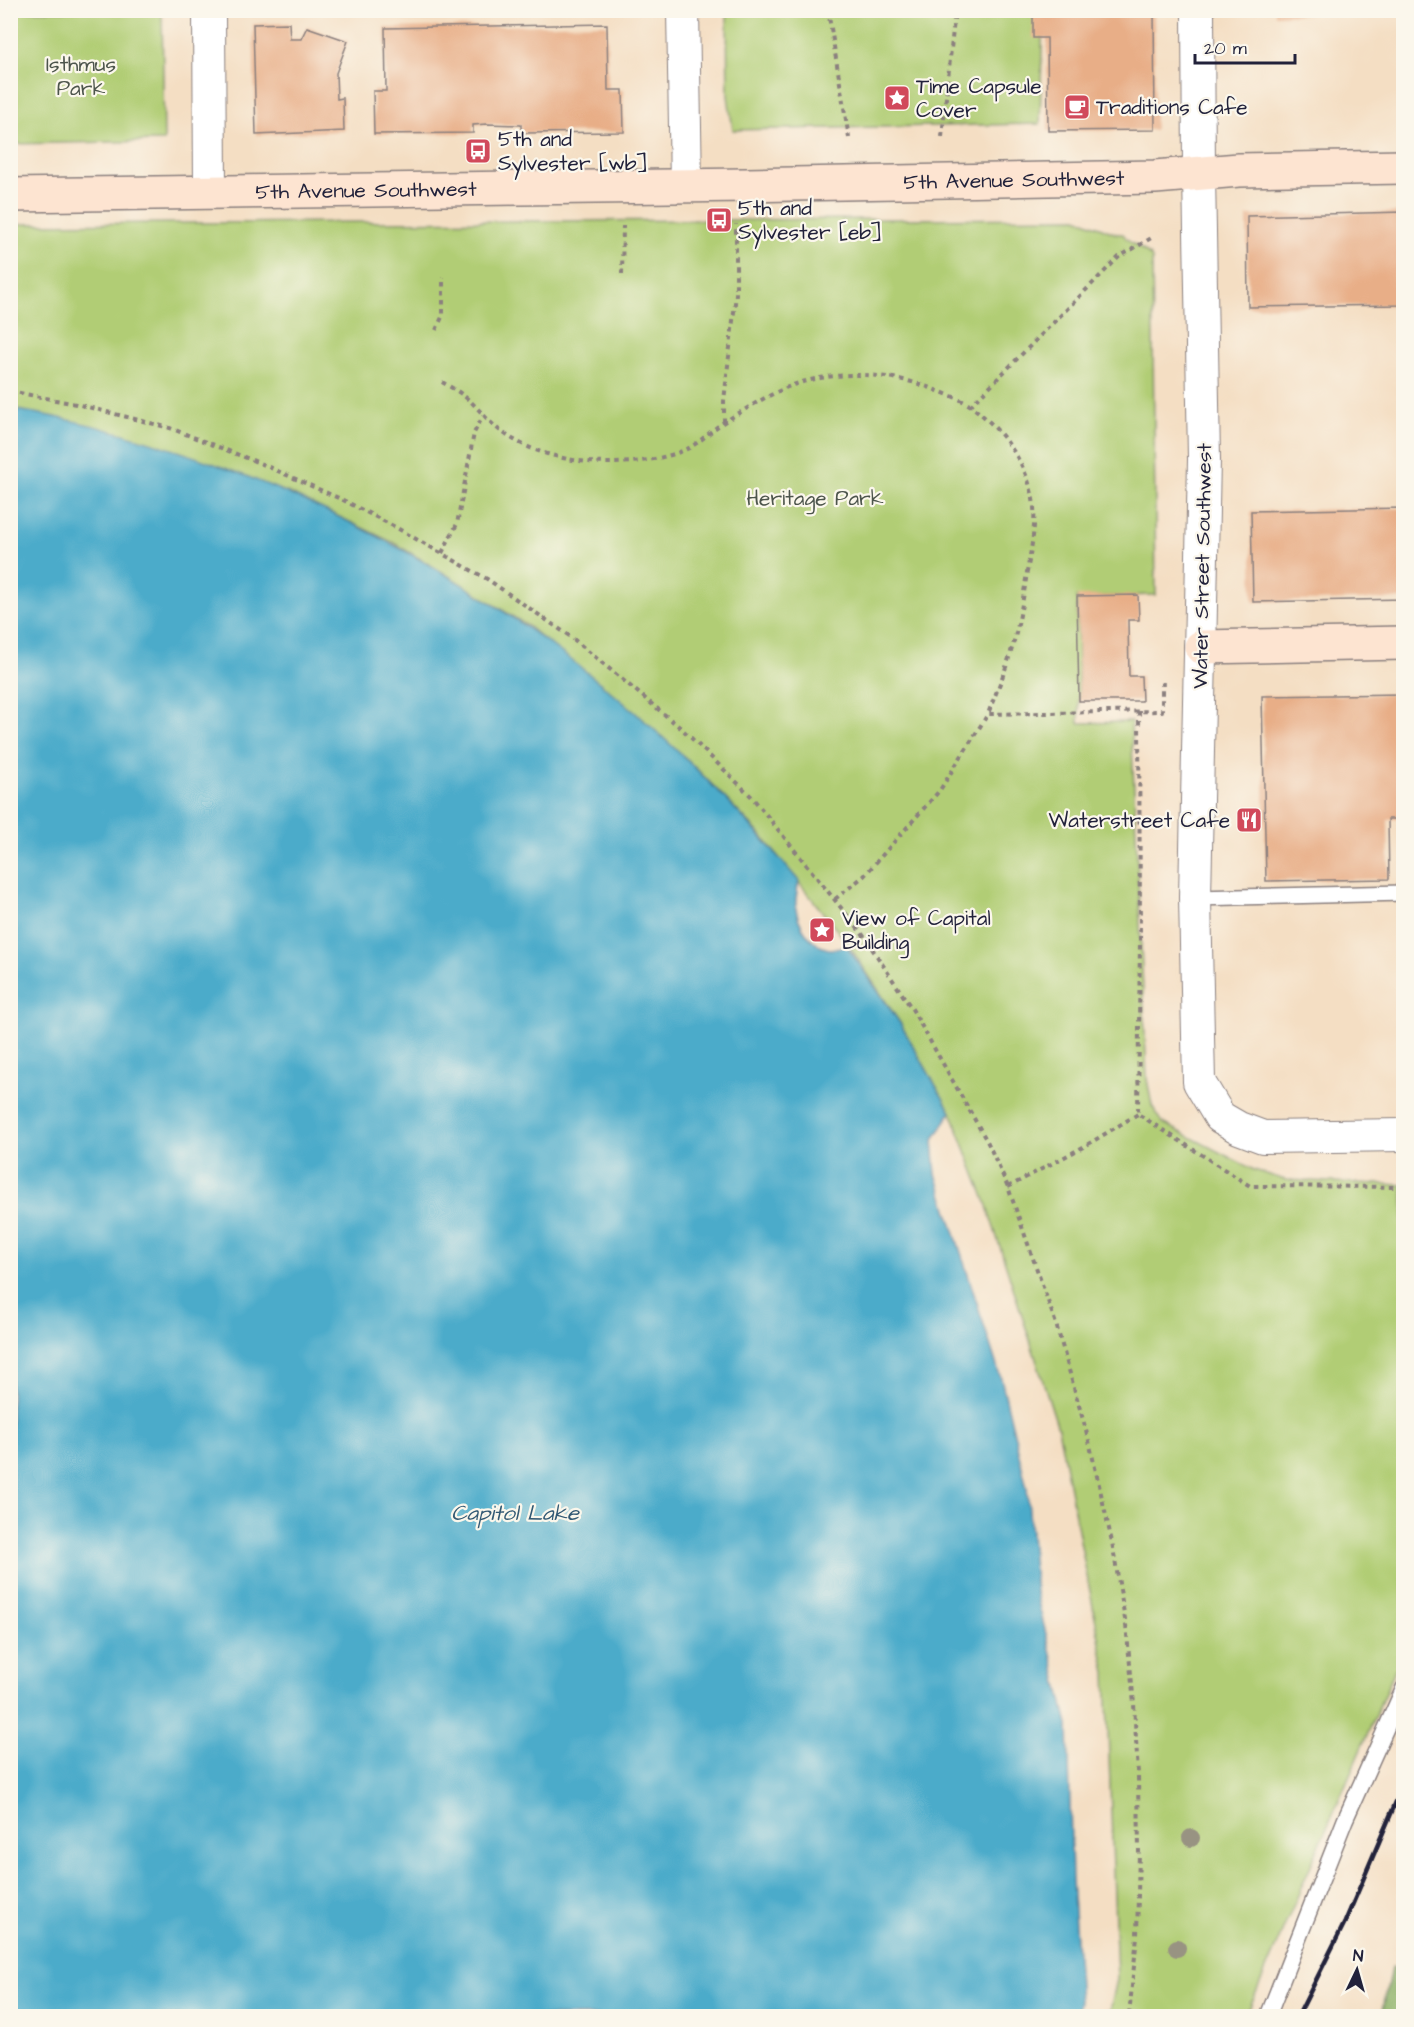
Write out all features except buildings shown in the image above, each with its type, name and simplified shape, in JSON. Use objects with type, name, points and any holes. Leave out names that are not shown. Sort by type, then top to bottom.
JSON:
[{"type":"street","points":[[209,10],[210,192]]},
{"type":"street","points":[[683,10],[686,186]]},
{"type":"street","name":"Water Street Southwest","points":[[1198,10],[1204,459],[1195,898],[1199,1082],[1220,1117],[1239,1128],[1263,1137],[1404,1135]]},
{"type":"street","name":"5th Avenue Southwest","points":[[10,195],[686,186],[1404,167]]},
{"type":"street","points":[[1201,647],[1404,643]]},
{"type":"lane","points":[[1195,898],[1404,893]]},
{"type":"lane","points":[[1268,2016],[1345,1821],[1404,1688]]},
{"type":"path","points":[[828,10],[849,138]]},
{"type":"path","points":[[942,137],[955,10]]},
{"type":"path","points":[[724,422],[724,400],[736,294],[736,224]]},
{"type":"path","points":[[622,274],[623,226]]},
{"type":"path","points":[[970,406],[1119,257],[1153,237]]},
{"type":"path","points":[[436,330],[443,315],[443,277]]},
{"type":"path","points":[[442,382],[469,400],[483,416],[513,440],[527,447],[568,458],[611,463],[648,459],[688,449],[724,422],[771,395],[794,385],[836,377],[874,376],[917,383],[970,406],[994,426],[1007,441],[1029,484],[1034,510],[1032,542],[1014,638],[988,714],[940,790],[864,876],[835,899]]},
{"type":"path","points":[[10,391],[76,404],[170,428],[262,464],[343,500],[488,579],[571,637],[682,729],[751,796],[863,934],[912,1009],[988,1143],[1008,1187],[1056,1324],[1089,1441],[1112,1542],[1126,1624],[1134,1704],[1138,1797],[1137,1936],[1129,2016]]},
{"type":"path","points":[[442,553],[457,524],[474,433],[483,416]]},
{"type":"path","points":[[988,714],[1162,711],[1162,684],[1170,684]]},
{"type":"path","points":[[1008,1187],[1085,1146],[1138,1114]]},
{"type":"green space","name":"Isthmus Park","points":[[10,11],[162,11],[164,141],[11,144]]},
{"type":"green space","points":[[727,11],[1043,11],[1040,124],[733,130],[728,96]]},
{"type":"green space","name":"Heritage Park","points":[[1077,218],[1117,234],[1123,234],[1152,259],[1156,595],[1077,597],[1079,723],[1131,722],[1147,1079],[1152,1106],[1163,1123],[1254,1170],[1285,1180],[1403,1185],[1403,1651],[1246,2016],[1109,2016],[1117,1979],[1106,1673],[1058,1428],[985,1200],[951,1112],[900,1023],[848,944],[761,835],[694,766],[528,626],[394,543],[287,492],[11,409],[10,224]]},
{"type":"green space","points":[[1391,1967],[1403,1969],[1403,2016],[1387,2016],[1383,2010]]},
{"type":"water","name":"Capitol Lake","points":[[11,409],[71,420],[159,445],[246,476],[327,511],[404,551],[478,595],[548,643],[616,696],[680,753],[741,815],[799,881],[796,909],[807,934],[820,946],[828,949],[846,945],[900,1023],[951,1112],[933,1141],[936,1174],[1002,1382],[1027,1488],[1036,1593],[1068,1724],[1072,1880],[1080,2001],[1076,2016],[11,2016]]},
{"type":"railway","points":[[1298,2016],[1345,1922],[1404,1783]]},
{"type":"place","name":"Time Capsule Cover","points":[[897,98]]},
{"type":"place","name":"Traditions Cafe","points":[[1077,107]]},
{"type":"place","name":"5th and Sylvester [wb]","points":[[478,151]]},
{"type":"place","name":"5th and Sylvester [eb]","points":[[719,220]]},
{"type":"place","name":"Waterstreet Cafe","points":[[1249,820]]},
{"type":"place","name":"View of Capital Building","points":[[822,930]]}]
